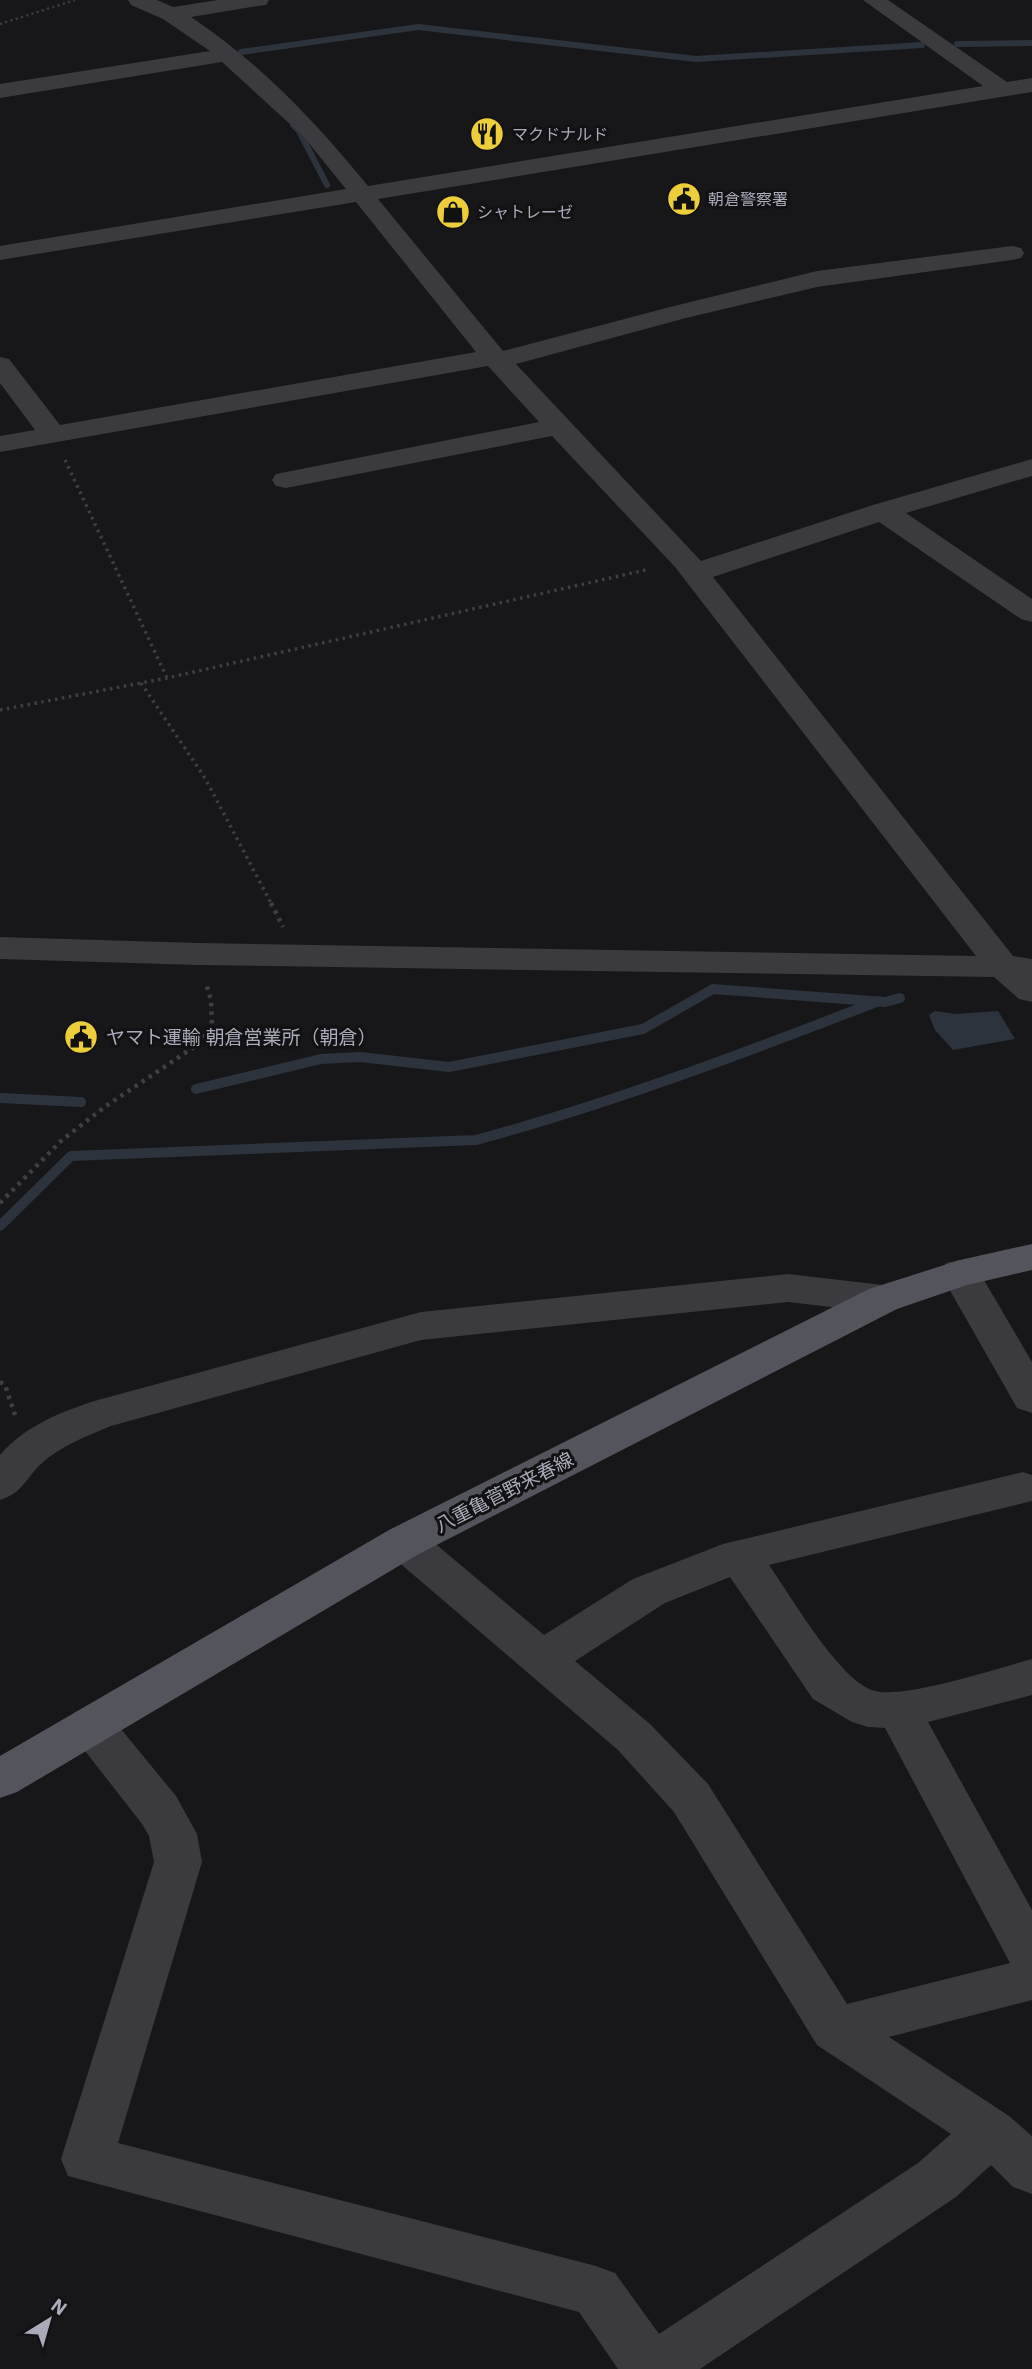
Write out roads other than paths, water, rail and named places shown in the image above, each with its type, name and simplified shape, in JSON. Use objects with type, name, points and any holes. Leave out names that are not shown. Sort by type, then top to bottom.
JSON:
[{"type":"main road","name":"八重亀菅野来春線","points":[[0,1779],[404,1542],[883,1299],[960,1273],[1032,1257]]},
{"type":"street","points":[[139,0],[171,14],[229,54],[311,131],[496,359],[690,567],[1018,967],[1032,991]]},
{"type":"street","points":[[171,14],[258,0]]},
{"type":"street","points":[[874,0],[1003,90]]},
{"type":"street","points":[[0,91],[229,54]]},
{"type":"street","points":[[0,253],[1032,85]]},
{"type":"street","points":[[0,443],[496,359],[817,279],[1012,253]]},
{"type":"street","points":[[0,365],[51,433]]},
{"type":"street","points":[[286,480],[559,426]]},
{"type":"street","points":[[690,567],[1032,467]]},
{"type":"street","points":[[883,511],[1032,613]]},
{"type":"street","points":[[0,948],[198,954],[1018,967]]},
{"type":"street","points":[[960,1273],[1032,1398]]},
{"type":"street","points":[[0,1484],[27,1452],[63,1429],[98,1415],[421,1326],[788,1288],[883,1299]]},
{"type":"street","points":[[541,1660],[649,1591],[739,1556],[1023,1488]]},
{"type":"street","points":[[404,1542],[634,1737],[691,1798],[835,2029],[992,2132],[1032,2170]]},
{"type":"street","points":[[739,1556],[829,1686],[868,1709],[899,1711],[1032,1677]]},
{"type":"street","points":[[899,1711],[1032,1957]]},
{"type":"street","points":[[91,1725],[159,1810],[173,1834],[178,1862],[88,2159],[596,2291],[652,2369],[937,2179],[992,2132]]},
{"type":"street","points":[[835,2029],[1032,1979]]},
{"type":"waterway","points":[[241,52],[418,27],[696,59],[922,45]]},
{"type":"waterway","points":[[957,44],[1032,43]]},
{"type":"waterway","points":[[293,125],[299,131],[327,185]]},
{"type":"waterway","points":[[196,1089],[321,1059],[360,1057],[449,1067],[643,1029],[713,989],[878,1001]]},
{"type":"waterway","points":[[878,1001],[900,998]]},
{"type":"waterway","points":[[0,1226],[71,1156],[476,1140],[629,1093],[878,1001]]},
{"type":"waterway","points":[[0,1098],[81,1102]]},
{"type":"place","name":"マクドナルド","points":[[487,134]]},
{"type":"place","name":"朝倉警察署","points":[[684,199]]},
{"type":"place","name":"シャトレーゼ","points":[[453,212]]},
{"type":"place","name":"ヤマト運輸 朝倉営業所（朝倉）","points":[[81,1037]]}]
